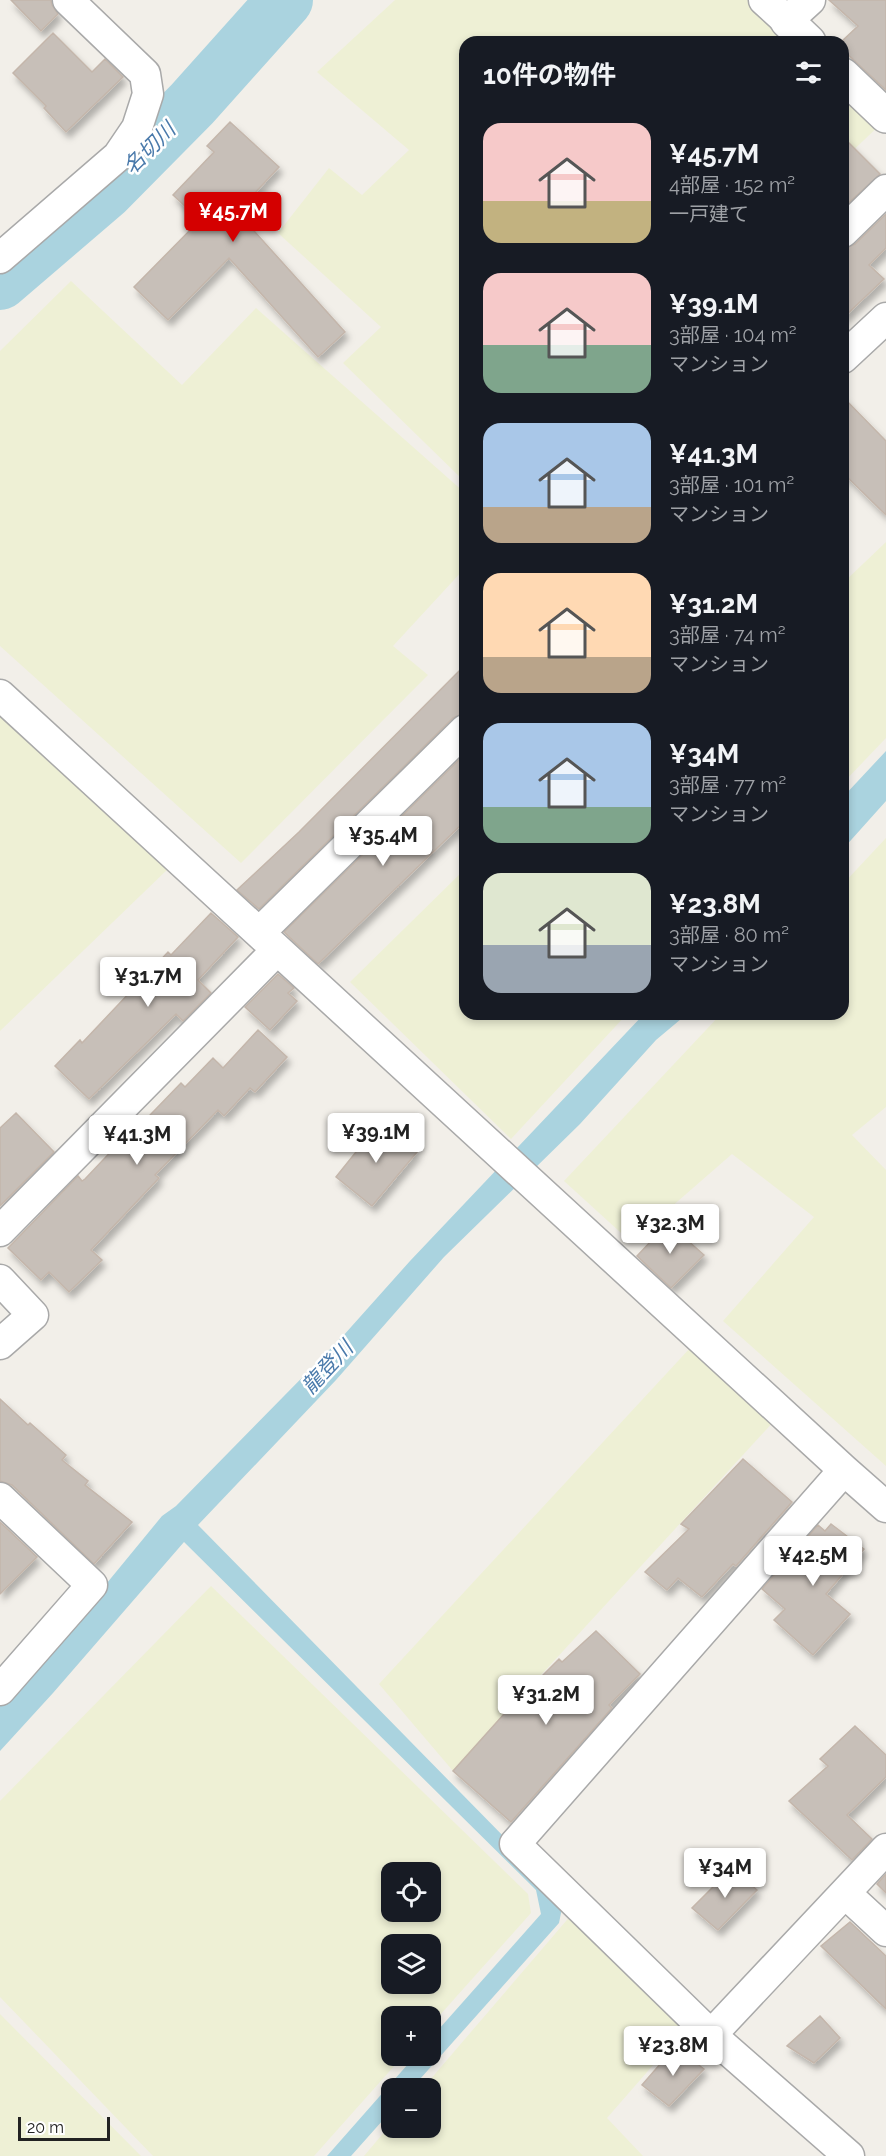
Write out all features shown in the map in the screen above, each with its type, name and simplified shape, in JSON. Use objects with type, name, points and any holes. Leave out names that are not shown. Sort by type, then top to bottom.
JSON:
[{"type":"street","points":[[0,258],[118,156],[137,128],[148,94],[145,74],[68,0]]},
{"type":"street","points":[[849,81],[886,116]]},
{"type":"street","points":[[849,226],[886,190]]},
{"type":"street","points":[[849,352],[886,318]]},
{"type":"street","points":[[0,695],[886,1507]]},
{"type":"street","points":[[0,1230],[459,736]]},
{"type":"street","points":[[0,1280],[33,1315],[0,1344]]},
{"type":"street","points":[[844,1470],[515,1844],[711,2035],[849,2156]]},
{"type":"street","points":[[0,1498],[92,1585],[0,1690]]},
{"type":"street","points":[[711,2035],[886,1849]]},
{"type":"street","points":[[844,1893],[886,1931]]},
{"type":"green space","points":[[395,0],[747,0],[788,36],[459,36],[459,476],[343,363],[381,327],[278,233],[329,168],[362,195],[409,150],[317,72]]},
{"type":"green space","points":[[849,89],[885,120],[849,154]]},
{"type":"green space","points":[[71,281],[182,385],[256,308],[459,488],[459,574],[393,646],[428,675],[241,863],[0,646],[0,351]]},
{"type":"green space","points":[[886,542],[886,738],[849,777],[849,577]]},
{"type":"green space","points":[[0,715],[169,868],[0,1031]]},
{"type":"green space","points":[[886,838],[886,1107],[852,1135],[886,1170],[886,1466],[723,1321],[814,1217],[732,1154],[631,1242],[564,1181],[715,1020],[849,1020],[849,878]]},
{"type":"green space","points":[[459,875],[459,1020],[621,1020],[511,1139],[350,982]]},
{"type":"green space","points":[[691,1347],[775,1420],[453,1771],[379,1684]]},
{"type":"green space","points":[[211,1586],[528,1894],[531,1913],[441,2014],[441,2006],[381,2006],[381,2066],[394,2066],[381,2078],[381,2081],[314,2156],[153,2156],[0,1997],[0,1801]]},
{"type":"green space","points":[[572,1914],[688,2025],[607,2118],[643,2156],[364,2156],[381,2136],[381,2138],[441,2138],[441,2078],[432,2078]]},
{"type":"green space","points":[[0,2014],[141,2156],[0,2156]]},
{"type":"water","points":[[276,0],[294,0],[236,67],[138,170],[129,159],[227,59]]},
{"type":"water","points":[[113,172],[123,184],[0,291],[0,272]]},
{"type":"water","points":[[886,751],[886,801],[849,842],[849,791]]},
{"type":"water","name":"龍登川","points":[[638,1020],[680,1020],[656,1040],[580,1124],[444,1257],[336,1380],[198,1525],[564,1898],[559,1923],[441,2055],[441,2027],[541,1914],[536,1890],[184,1542],[0,1751],[0,1704],[93,1600],[162,1516],[176,1506],[343,1336],[410,1261]]},
{"type":"water","points":[[406,2066],[432,2066],[421,2078],[396,2078]]},
{"type":"water","points":[[381,2095],[381,2122],[351,2156],[327,2156]]},
{"type":"building","points":[[11,0],[51,0],[58,14],[41,31]]},
{"type":"building","points":[[829,0],[886,0],[886,90],[849,56],[847,36],[858,26]]},
{"type":"building","points":[[53,33],[92,72],[105,59],[123,77],[66,132],[44,108],[46,106],[13,73]]},
{"type":"building","points":[[230,122],[279,167],[237,212],[345,332],[318,357],[229,258],[168,320],[134,287],[200,220],[173,195],[214,152],[207,146]]},
{"type":"building","points":[[849,143],[880,174],[849,202]]},
{"type":"building","points":[[886,214],[886,248],[869,265],[884,279],[849,312],[849,246],[855,244]]},
{"type":"building","points":[[849,403],[886,441],[886,515],[849,479]]},
{"type":"building","points":[[459,671],[459,716],[453,718],[259,909],[237,890],[299,832]]},
{"type":"building","points":[[459,760],[459,827],[318,964],[284,932]]},
{"type":"building","points":[[211,913],[238,937],[198,980],[211,993],[183,1021],[176,1014],[89,1099],[55,1066],[80,1040],[82,1043],[168,952],[171,955]]},
{"type":"building","points":[[278,974],[294,988],[288,993],[297,1001],[270,1030],[245,1007]]},
{"type":"building","points":[[258,1030],[287,1057],[255,1092],[250,1088],[224,1116],[218,1110],[155,1175],[159,1178],[91,1250],[102,1260],[69,1292],[49,1272],[41,1280],[8,1248],[78,1176],[82,1181],[85,1179],[181,1083],[185,1087],[213,1058],[223,1068]]},
{"type":"building","points":[[16,1113],[54,1152],[0,1206],[0,1128]]},
{"type":"building","points":[[380,1122],[417,1152],[372,1206],[336,1177]]},
{"type":"building","points":[[668,1223],[704,1255],[671,1288],[637,1256]]},
{"type":"building","points":[[0,1399],[66,1455],[62,1460],[88,1481],[85,1485],[132,1522],[94,1564],[12,1485],[0,1481]]},
{"type":"building","points":[[743,1459],[792,1502],[736,1566],[733,1564],[702,1597],[678,1578],[667,1590],[645,1572],[689,1529],[681,1524]]},
{"type":"building","points":[[0,1522],[37,1557],[0,1594]]},
{"type":"building","points":[[831,1524],[864,1549],[826,1594],[850,1614],[813,1655],[774,1620],[785,1609],[762,1589],[818,1525],[825,1531]]},
{"type":"building","points":[[596,1631],[640,1674],[609,1705],[612,1708],[511,1822],[453,1771],[504,1714],[559,1659],[562,1662]]},
{"type":"building","points":[[855,1726],[886,1755],[886,1777],[847,1815],[872,1839],[852,1860],[789,1801],[828,1766],[820,1759]]},
{"type":"building","points":[[732,1868],[757,1890],[718,1930],[692,1908]]},
{"type":"building","points":[[886,1874],[886,1893],[877,1884]]},
{"type":"building","points":[[850,1922],[886,1956],[886,2009],[821,1946]]},
{"type":"building","points":[[820,2016],[840,2038],[814,2063],[787,2046]]},
{"type":"building","points":[[675,2047],[704,2069],[669,2106],[642,2085]]},
{"type":"waterway","name":"名切川","points":[[0,282],[105,192],[192,104],[285,0]]}]
